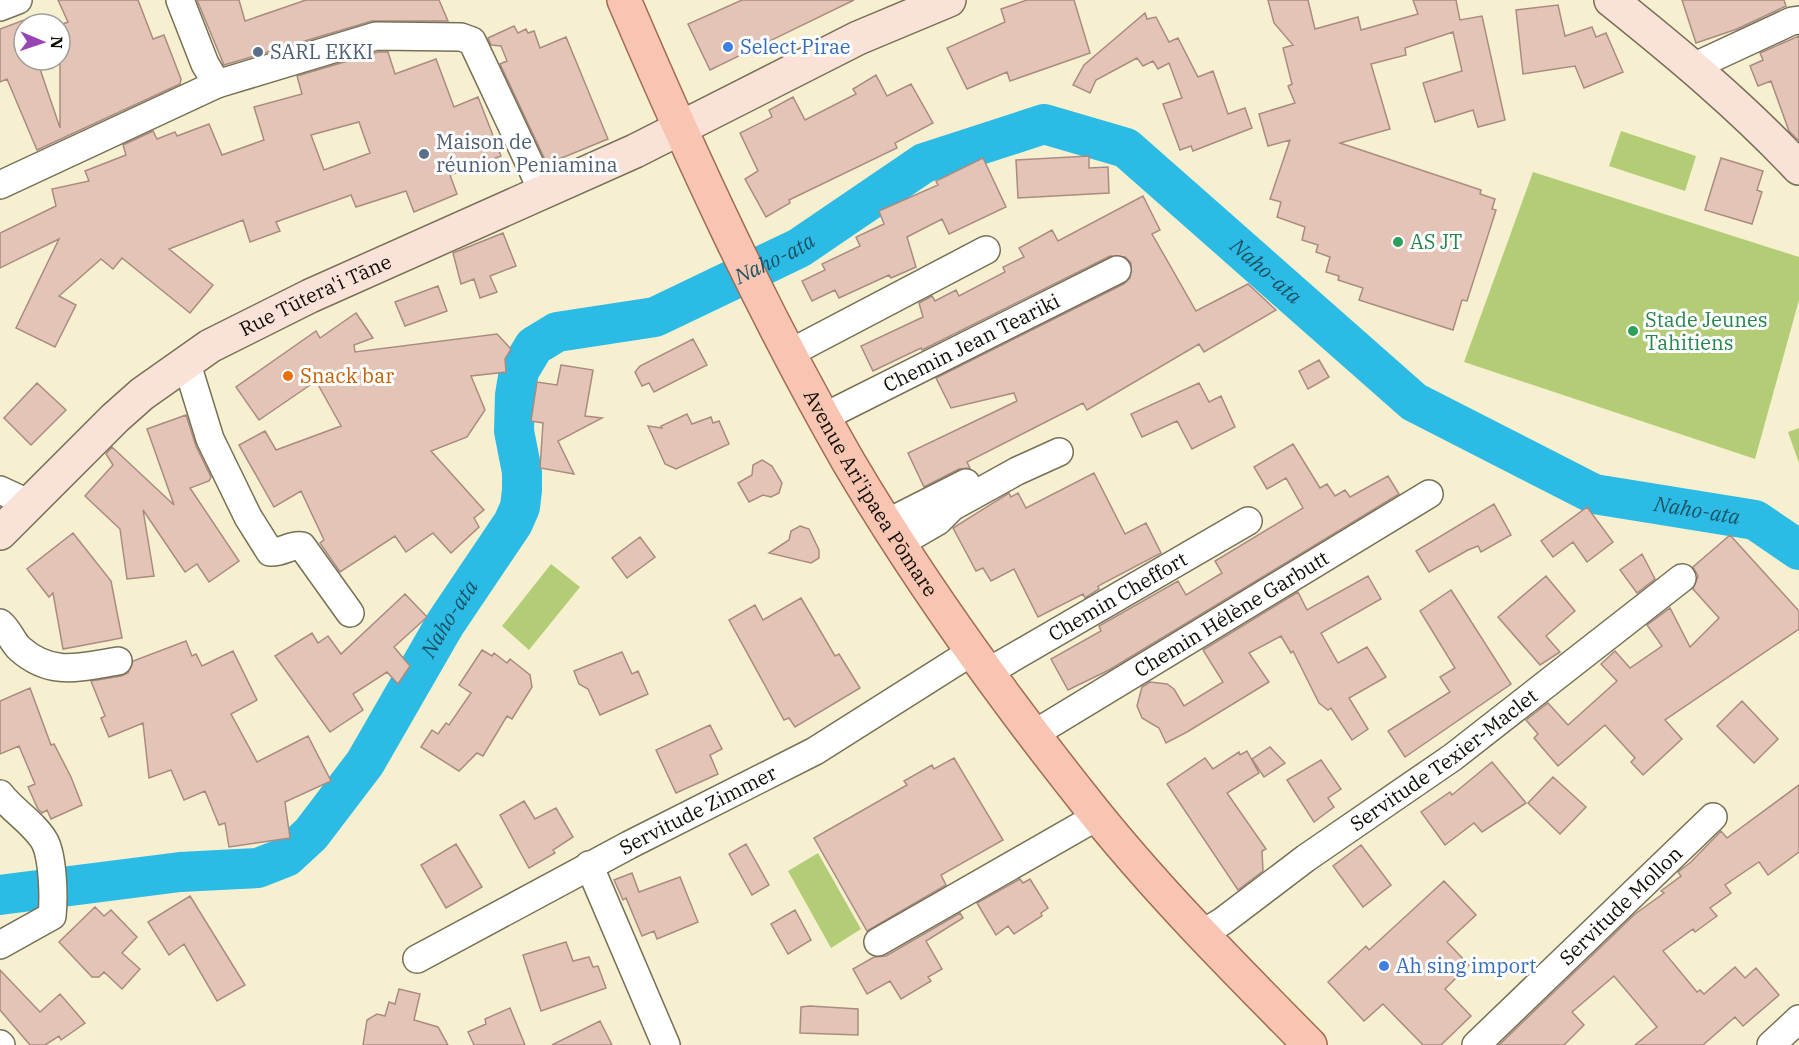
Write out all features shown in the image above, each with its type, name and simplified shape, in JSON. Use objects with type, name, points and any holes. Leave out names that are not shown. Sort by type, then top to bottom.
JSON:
[{"type":"main road","name":"Avenue Ari'ipaea Pōmare","points":[[624,0],[679,128],[790,353],[893,533],[980,662],[1098,816],[1202,934],[1310,1045]]},
{"type":"main road","name":"Rue Tūtera'i Tāne","points":[[0,533],[14,496],[186,361],[249,324],[634,151],[858,38],[949,0]]},
{"type":"main road","points":[[1611,0],[1693,67],[1770,136],[1799,168]]},
{"type":"street","points":[[0,7],[18,0]]},
{"type":"street","points":[[180,0],[205,63],[217,84]]},
{"type":"street","points":[[1693,67],[1799,20]]},
{"type":"street","points":[[0,185],[217,84],[376,36],[461,37],[472,41],[543,192]]},
{"type":"street","points":[[790,353],[986,250]]},
{"type":"street","name":"Chemin Jean Teariki","points":[[825,417],[1117,270]]},
{"type":"street","points":[[186,361],[210,439],[248,517],[270,552],[280,553],[296,545],[302,546],[350,613]]},
{"type":"street","points":[[893,533],[1055,447]]},
{"type":"street","name":"Chemin Hélène Garbutt","points":[[1034,734],[1428,494]]},
{"type":"street","name":"Chemin Cheffort","points":[[980,662],[1248,521]]},
{"type":"street","name":"Servitude Texier-Maclet","points":[[1202,934],[1400,791],[1453,757],[1682,578]]},
{"type":"street","points":[[0,623],[18,648],[40,663],[66,670],[118,661]]},
{"type":"street","name":"Servitude Zimmer","points":[[417,959],[589,865],[815,751],[980,662]]},
{"type":"street","points":[[0,794],[43,840],[48,856],[52,897],[52,916],[0,945]]},
{"type":"street","points":[[878,942],[1098,816]]},
{"type":"street","name":"Servitude Mollon","points":[[1476,1045],[1713,817]]},
{"type":"street","points":[[589,865],[666,1045]]},
{"type":"street","points":[[1771,1045],[1799,1019]]},
{"type":"green space","points":[[1621,131],[1696,156],[1685,191],[1609,166]]},
{"type":"green space","name":"Stade Jeunes Tahitiens","points":[[1533,172],[1799,257],[1799,300],[1755,459],[1464,362]]},
{"type":"green space","points":[[1799,428],[1799,463],[1788,432]]},
{"type":"green space","points":[[551,564],[580,587],[529,650],[502,626]]},
{"type":"green space","points":[[818,853],[861,929],[831,948],[788,871]]},
{"type":"building","points":[[58,0],[138,0],[153,39],[164,35],[181,79],[180,84],[37,150],[7,79],[0,82],[0,29],[12,24],[12,72],[41,72],[60,128],[60,72],[72,72],[72,12],[63,12]]},
{"type":"building","name":"SARL EKKI","points":[[197,0],[239,0],[245,21],[306,0],[439,0],[448,21],[372,21],[224,65]]},
{"type":"building","name":"Select Pirae","points":[[742,0],[854,0],[710,70],[688,24]]},
{"type":"building","points":[[1027,0],[1074,0],[1090,53],[1010,81],[1007,72],[967,89],[947,48],[1005,22],[1001,9]]},
{"type":"building","points":[[1268,0],[1308,0],[1315,29],[1358,17],[1361,30],[1418,14],[1413,0],[1456,0],[1460,20],[1482,16],[1505,120],[1478,127],[1473,110],[1435,122],[1423,83],[1462,71],[1453,32],[1405,48],[1406,55],[1371,64],[1390,129],[1340,143],[1481,190],[1480,194],[1495,199],[1492,209],[1496,210],[1467,301],[1462,300],[1453,330],[1359,300],[1363,288],[1338,280],[1339,276],[1326,272],[1330,257],[1316,252],[1318,245],[1302,240],[1305,227],[1277,217],[1281,202],[1270,199],[1290,140],[1268,146],[1259,114],[1295,103],[1288,86],[1292,84],[1283,48],[1293,45],[1274,23]]},
{"type":"building","points":[[1682,0],[1784,0],[1786,6],[1737,29],[1696,43]]},
{"type":"building","points":[[1558,5],[1565,36],[1592,27],[1596,37],[1606,33],[1623,72],[1584,88],[1575,66],[1523,74],[1516,10]]},
{"type":"building","points":[[1145,13],[1147,19],[1156,17],[1169,42],[1178,38],[1198,77],[1213,71],[1228,114],[1245,108],[1252,128],[1193,151],[1191,146],[1180,150],[1163,104],[1182,98],[1169,63],[1158,69],[1153,61],[1143,66],[1137,58],[1096,80],[1090,93],[1073,85],[1084,65]]},
{"type":"building","points":[[514,26],[518,33],[526,29],[528,33],[534,31],[540,48],[566,37],[608,139],[547,164],[500,64],[507,61],[501,46],[491,45],[488,38]]},
{"type":"building","points":[[1799,36],[1799,141],[1789,131],[1771,81],[1758,86],[1750,66],[1763,60],[1760,53]]},
{"type":"building","points":[[378,52],[388,52],[395,74],[436,59],[454,107],[478,97],[501,156],[450,175],[457,194],[414,212],[406,191],[356,207],[351,195],[276,222],[280,231],[250,242],[243,220],[169,249],[213,285],[190,313],[122,258],[113,269],[101,259],[59,296],[76,305],[55,347],[16,328],[59,239],[0,268],[0,233],[56,206],[52,189],[89,181],[85,171],[126,155],[123,145],[153,131],[157,139],[175,132],[177,136],[209,124],[222,155],[264,140],[254,107],[302,94],[297,76]],"holes":[[[359,122],[370,153],[324,170],[311,135]]]},
{"type":"building","points":[[876,75],[887,96],[911,84],[933,123],[895,143],[897,148],[789,200],[790,203],[766,217],[745,179],[758,171],[740,133],[772,117],[769,110],[793,97],[805,120],[856,94],[853,89]]},
{"type":"building","points":[[1089,156],[1089,168],[1108,167],[1109,193],[1018,198],[1016,160]]},
{"type":"building","points":[[983,158],[1006,207],[949,234],[942,219],[907,237],[916,267],[891,278],[889,275],[839,298],[835,290],[812,301],[802,281],[825,270],[822,264],[860,246],[856,237],[884,224],[879,211],[938,185],[936,181]]},
{"type":"building","points":[[1721,158],[1763,171],[1757,190],[1762,192],[1752,224],[1705,210]]},
{"type":"building","points":[[1143,196],[1160,230],[1152,234],[1196,311],[1248,284],[1276,310],[1204,352],[1199,344],[1087,410],[1083,403],[967,462],[970,468],[959,469],[924,487],[908,453],[1017,401],[1014,393],[951,408],[936,378],[1124,284],[1130,278],[1131,263],[1125,257],[1110,256],[922,350],[921,348],[873,371],[861,346],[923,317],[919,303],[932,296],[935,301],[956,290],[959,296],[1005,272],[1003,267],[1024,257],[1019,248],[1052,230],[1058,241]]},
{"type":"building","name":"Maison de réunion Peniamina","points":[[503,233],[516,266],[490,276],[497,292],[480,298],[474,279],[461,284],[453,253]]},
{"type":"building","points":[[438,286],[447,311],[405,326],[395,302]]},
{"type":"building","points":[[356,313],[373,338],[354,345],[355,352],[497,334],[511,349],[505,359],[506,372],[471,376],[485,410],[467,437],[431,451],[484,510],[474,518],[479,527],[451,553],[433,533],[406,552],[395,536],[340,572],[320,543],[324,540],[301,491],[274,507],[239,445],[265,431],[276,450],[341,426],[316,381],[259,420],[236,387],[316,331],[320,338]]},
{"type":"building","points":[[693,339],[707,365],[654,392],[649,383],[642,386],[635,372],[640,366]]},
{"type":"building","points":[[1319,360],[1329,377],[1308,389],[1299,371]]},
{"type":"building","points":[[561,365],[593,370],[585,416],[602,418],[558,441],[574,474],[540,468],[543,423],[531,421],[537,382],[557,385]]},
{"type":"building","points":[[37,383],[66,410],[31,445],[4,418]]},
{"type":"building","points":[[1199,383],[1209,402],[1221,396],[1235,427],[1192,449],[1177,421],[1142,437],[1131,414]]},
{"type":"building","points":[[687,414],[692,424],[711,417],[713,423],[719,421],[729,444],[676,469],[665,464],[648,426],[662,428],[661,426]]},
{"type":"building","points":[[186,415],[196,446],[211,477],[209,481],[190,488],[239,561],[209,582],[197,564],[185,572],[143,510],[154,576],[127,579],[120,529],[85,496],[113,465],[106,454],[112,447],[174,505],[147,429]]},
{"type":"building","points":[[1293,444],[1320,488],[1327,484],[1335,496],[1345,490],[1350,497],[1388,476],[1399,494],[1109,670],[1068,690],[1051,659],[1101,631],[1099,626],[1178,581],[1186,595],[1222,573],[1215,561],[1303,508],[1286,478],[1267,489],[1254,467]]},
{"type":"building","points":[[762,460],[772,466],[782,483],[779,493],[771,497],[763,495],[749,502],[738,483],[752,475],[753,465]]},
{"type":"building","points":[[1094,473],[1125,534],[1146,523],[1161,553],[1098,586],[1099,589],[1085,598],[1083,594],[1038,617],[1014,569],[991,581],[983,568],[976,571],[953,528],[1009,493],[1011,497],[1018,493],[1026,508]]},
{"type":"building","points":[[1494,504],[1511,535],[1481,552],[1478,546],[1468,550],[1429,572],[1416,551]]},
{"type":"building","points":[[1587,507],[1613,542],[1587,562],[1573,542],[1553,557],[1541,541]]},
{"type":"building","points":[[800,526],[809,529],[819,550],[819,558],[811,563],[769,553],[789,540],[791,531]]},
{"type":"building","points":[[73,533],[111,581],[122,638],[63,649],[53,593],[49,597],[27,569]]},
{"type":"building","points":[[1730,535],[1799,611],[1799,629],[1665,720],[1682,739],[1643,775],[1631,762],[1635,758],[1605,725],[1558,766],[1534,738],[1538,734],[1526,720],[1548,703],[1568,725],[1617,681],[1601,664],[1615,651],[1630,668],[1662,646],[1647,625],[1670,608],[1690,647],[1719,618],[1693,589],[1698,576],[1693,567]]},
{"type":"building","points":[[640,537],[655,557],[627,578],[612,558]]},
{"type":"building","points":[[1642,554],[1655,579],[1637,593],[1620,570]]},
{"type":"building","points":[[1368,576],[1381,599],[1321,633],[1338,663],[1367,647],[1386,677],[1349,698],[1368,729],[1352,740],[1331,708],[1328,710],[1319,703],[1293,651],[1291,653],[1281,636],[1249,653],[1269,682],[1187,732],[1166,743],[1159,728],[1142,718],[1137,706],[1142,687],[1150,682],[1167,684],[1174,689],[1184,706],[1223,682],[1203,650],[1298,592],[1307,610]]},
{"type":"building","points":[[1546,576],[1575,611],[1546,636],[1560,652],[1540,665],[1498,617]]},
{"type":"building","points":[[1451,590],[1511,684],[1405,757],[1388,731],[1450,692],[1440,677],[1455,668],[1420,611]]},
{"type":"building","points":[[405,594],[427,617],[394,647],[410,666],[398,684],[387,672],[353,694],[363,710],[330,732],[275,656],[312,633],[318,643],[328,636],[341,654]]},
{"type":"building","points":[[801,598],[835,656],[839,654],[860,688],[795,727],[789,718],[784,720],[729,620],[755,605],[763,620]]},
{"type":"building","points":[[186,641],[192,656],[196,654],[202,666],[233,651],[257,700],[231,714],[257,762],[308,736],[331,781],[285,802],[290,838],[229,847],[225,823],[219,825],[205,791],[184,800],[171,770],[149,778],[143,723],[109,737],[101,718],[105,716],[91,681],[121,676],[128,673],[133,661]]},
{"type":"building","points":[[482,650],[492,656],[494,653],[507,663],[510,659],[530,675],[532,687],[512,719],[507,716],[483,756],[477,753],[459,771],[421,747],[432,730],[438,734],[446,723],[449,725],[471,693],[459,685]]},
{"type":"building","points":[[622,652],[632,674],[638,671],[648,694],[600,715],[588,689],[579,684],[574,671]]},
{"type":"building","points":[[30,688],[51,745],[54,744],[82,805],[51,819],[47,810],[42,813],[38,809],[28,787],[35,784],[19,746],[0,754],[0,701]]},
{"type":"building","points":[[1742,701],[1778,739],[1754,763],[1717,726]]},
{"type":"building","points":[[710,725],[722,749],[710,755],[718,774],[676,793],[656,750]]},
{"type":"building","points":[[1270,747],[1285,763],[1264,777],[1252,759]]},
{"type":"building","points":[[1247,751],[1259,773],[1227,793],[1266,849],[1262,851],[1263,871],[1238,890],[1167,784],[1205,758],[1213,769],[1239,752],[1240,755]]},
{"type":"building","points":[[954,758],[1003,840],[941,875],[946,885],[867,931],[814,838],[907,785],[904,781],[932,765],[934,769]]},
{"type":"building","points":[[1321,760],[1341,789],[1328,798],[1334,807],[1314,822],[1287,780]]},
{"type":"building","points":[[1492,762],[1526,803],[1482,832],[1474,823],[1445,845],[1421,812],[1450,792],[1452,795]]},
{"type":"building","points":[[1553,777],[1586,807],[1560,834],[1528,803]]},
{"type":"building","points":[[1799,785],[1799,852],[1768,875],[1759,862],[1725,885],[1731,893],[1710,908],[1717,916],[1695,932],[1693,929],[1663,951],[1697,992],[1700,990],[1704,994],[1735,967],[1745,978],[1756,968],[1779,995],[1743,1026],[1735,1017],[1703,1045],[1635,1045],[1657,1027],[1614,976],[1572,1012],[1584,1025],[1564,1045],[1499,1045],[1635,914],[1664,893],[1661,891],[1681,876],[1678,872],[1721,831],[1727,838]]},
{"type":"building","points":[[524,801],[535,819],[556,808],[573,837],[553,850],[555,853],[529,868],[500,815]]},
{"type":"building","points":[[456,844],[482,887],[446,908],[421,865]]},
{"type":"building","points":[[746,844],[769,885],[752,895],[729,854]]},
{"type":"building","points":[[1361,845],[1391,885],[1363,907],[1333,866]]},
{"type":"building","points":[[632,873],[639,892],[680,877],[698,922],[657,939],[654,931],[642,936],[626,898],[623,900],[614,880]]},
{"type":"building","points":[[1020,879],[1023,883],[1030,879],[1048,908],[1041,913],[1042,916],[1014,934],[1008,926],[996,935],[977,903]]},
{"type":"building","name":"Ah sing import","points":[[1444,881],[1476,915],[1447,942],[1469,965],[1445,989],[1471,1016],[1441,1045],[1423,1045],[1383,1004],[1364,1021],[1328,982],[1366,946],[1369,950]]},
{"type":"building","points":[[190,896],[245,985],[217,1001],[184,944],[169,955],[148,922]]},
{"type":"building","points":[[95,907],[104,916],[111,910],[137,937],[122,953],[140,969],[122,989],[104,972],[99,977],[92,977],[59,942]]},
{"type":"building","points":[[795,910],[811,940],[788,954],[771,924]]},
{"type":"building","points":[[960,913],[963,918],[926,941],[942,969],[928,977],[931,981],[901,999],[890,981],[867,994],[853,969],[874,957],[886,956]]},
{"type":"building","points":[[566,942],[573,961],[589,957],[593,967],[598,966],[606,988],[541,1011],[523,955]]},
{"type":"building","points":[[0,970],[40,1012],[60,994],[85,1023],[61,1040],[59,1036],[45,1045],[30,1045],[0,1010]]},
{"type":"building","points":[[399,989],[420,994],[414,1020],[438,1027],[448,1045],[363,1045],[367,1020],[377,1014],[385,1016],[389,1002],[395,1004]]},
{"type":"building","points":[[801,1007],[858,1009],[858,1035],[800,1033]]},
{"type":"building","points":[[510,1008],[525,1045],[474,1045],[468,1032],[486,1024],[485,1019]]},
{"type":"building","points":[[600,1021],[612,1045],[552,1045]]},
{"type":"waterway","name":"Naho-ata","points":[[0,895],[180,872],[258,868],[286,857],[311,834],[365,763],[445,624],[513,523],[520,507],[522,490],[522,472],[514,431],[515,395],[519,371],[534,346],[557,332],[655,317],[799,248],[924,163],[1044,124],[1126,148],[1414,402],[1594,494],[1755,520],[1799,550]]},
{"type":"place","name":"Select Pirae","points":[[728,47]]},
{"type":"place","name":"SARL EKKI","points":[[258,52]]},
{"type":"place","name":"Maison de réunion Peniamina","points":[[424,154]]},
{"type":"place","name":"AS JT","points":[[1398,242]]},
{"type":"place","name":"Stade Jeunes Tahitiens","points":[[1633,331]]},
{"type":"place","name":"Snack bar","points":[[288,376]]},
{"type":"place","name":"Ah sing import","points":[[1384,966]]}]
